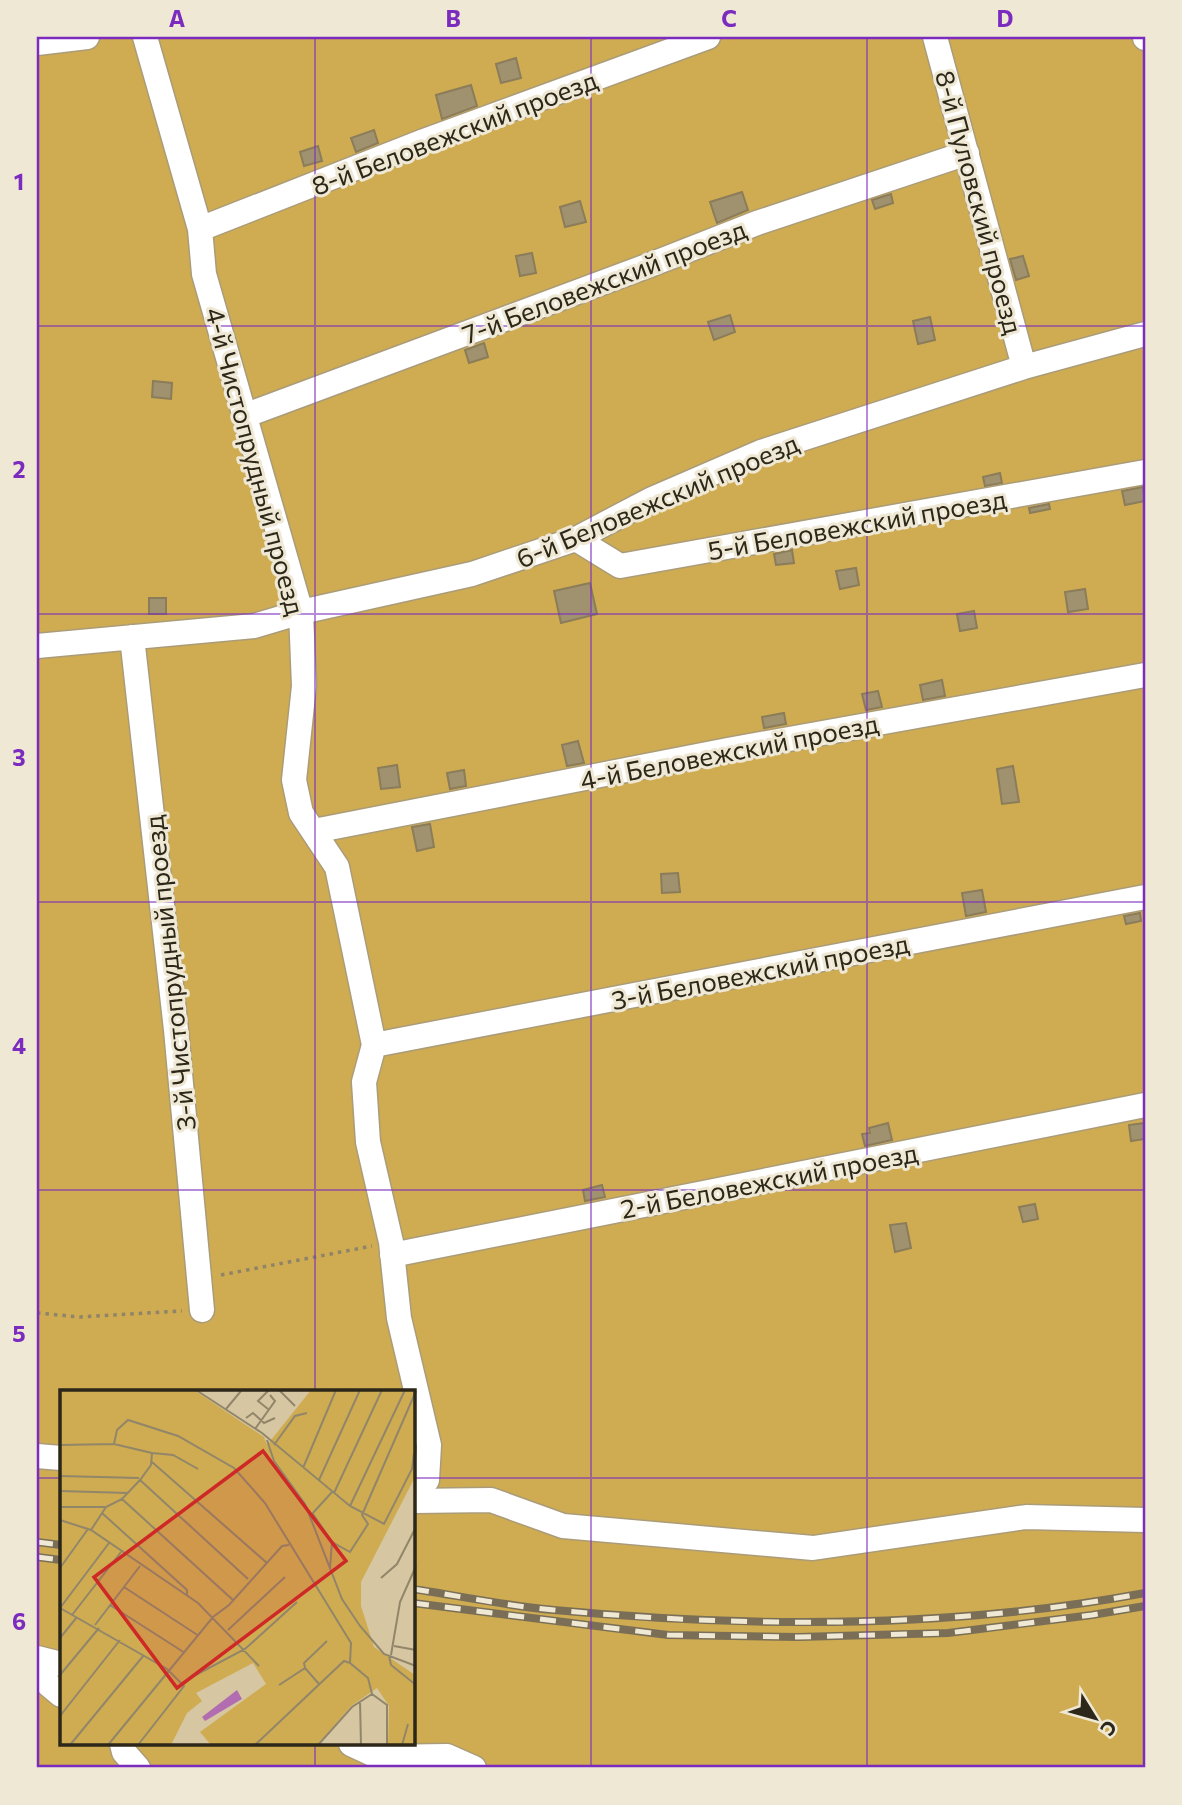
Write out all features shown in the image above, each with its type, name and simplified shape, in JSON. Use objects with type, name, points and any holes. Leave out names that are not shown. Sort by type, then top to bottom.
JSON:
[{"type":"lane","points":[[37,43],[87,37]]},
{"type":"lane","name":"4-й Чистопрудный проезд","points":[[145,37],[200,229],[204,274],[301,612],[304,686],[294,780],[301,813],[337,867],[374,1045],[364,1082],[368,1142],[392,1248],[399,1318],[429,1445],[427,1480],[415,1490]]},
{"type":"lane","name":"8-й Беловежский проезд","points":[[200,229],[449,131],[708,37]]},
{"type":"lane","name":"8-й Пуловский проезд","points":[[935,37],[1024,367]]},
{"type":"lane","name":"7-й Беловежский проезд","points":[[244,416],[757,223],[967,153]]},
{"type":"lane","name":"6-й Беловежский проезд","points":[[37,646],[254,626],[301,612],[472,574],[576,539],[650,500],[761,452],[1024,367],[1145,334]]},
{"type":"lane","name":"5-й Беловежский проезд","points":[[576,539],[620,566],[1145,472]]},
{"type":"lane","name":"3-й Чистопрудный проезд","points":[[132,637],[176,1030],[202,1310]]},
{"type":"lane","name":"4-й Беловежский проезд","points":[[314,831],[728,750],[1145,675]]},
{"type":"lane","name":"3-й Беловежский проезд","points":[[374,1045],[1145,897]]},
{"type":"lane","name":"2-й Беловежский проезд","points":[[392,1248],[1145,1105]]},
{"type":"lane","points":[[37,1456],[60,1458]]},
{"type":"lane","points":[[415,1501],[491,1500],[564,1526],[813,1548],[1026,1517],[1145,1520]]},
{"type":"lane","points":[[37,1658],[60,1664]]},
{"type":"lane","points":[[37,1668],[49,1685],[60,1694]]},
{"type":"lane","points":[[122,1745],[124,1752],[138,1768]]},
{"type":"lane","points":[[353,1745],[379,1756],[447,1756],[474,1768]]},
{"type":"path","points":[[199,1280],[392,1248]]},
{"type":"path","points":[[37,1313],[80,1317],[202,1310]]},
{"type":"shaded area","points":[[37,37],[1145,37],[1145,1768],[37,1768]]},
{"type":"building","points":[[516,58],[521,78],[501,83],[496,64]]},
{"type":"building","points":[[471,85],[477,106],[442,119],[436,95]]},
{"type":"building","points":[[374,130],[378,143],[356,152],[351,138]]},
{"type":"building","points":[[318,146],[322,161],[304,166],[300,152]]},
{"type":"building","points":[[742,192],[748,210],[717,223],[710,202]]},
{"type":"building","points":[[891,194],[893,203],[875,209],[872,200]]},
{"type":"building","points":[[580,201],[586,222],[565,227],[560,207]]},
{"type":"building","points":[[532,253],[536,273],[520,276],[516,256]]},
{"type":"building","points":[[1023,256],[1029,276],[1016,280],[1010,259]]},
{"type":"building","points":[[730,315],[735,332],[714,340],[708,322]]},
{"type":"building","points":[[930,317],[935,340],[918,344],[913,321]]},
{"type":"building","points":[[484,343],[488,357],[469,363],[465,350]]},
{"type":"building","points":[[153,381],[172,383],[171,399],[152,397]]},
{"type":"building","points":[[1000,473],[1002,483],[985,486],[983,477]]},
{"type":"building","points":[[1143,487],[1145,501],[1125,505],[1122,491]]},
{"type":"building","points":[[1049,504],[1050,509],[1030,513],[1029,508]]},
{"type":"building","points":[[792,550],[794,563],[776,565],[774,554]]},
{"type":"building","points":[[856,568],[859,585],[840,589],[836,571]]},
{"type":"building","points":[[590,583],[597,614],[561,623],[554,591]]},
{"type":"building","points":[[1085,589],[1088,609],[1068,612],[1065,592]]},
{"type":"building","points":[[149,598],[166,598],[166,614],[149,614]]},
{"type":"building","points":[[974,611],[977,628],[960,631],[957,614]]},
{"type":"building","points":[[942,680],[945,696],[923,700],[920,685]]},
{"type":"building","points":[[878,691],[882,707],[866,710],[862,694]]},
{"type":"building","points":[[784,713],[786,724],[764,728],[762,717]]},
{"type":"building","points":[[578,741],[584,763],[567,766],[562,745]]},
{"type":"building","points":[[397,765],[400,787],[381,789],[378,768]]},
{"type":"building","points":[[1013,766],[1019,802],[1002,804],[997,769]]},
{"type":"building","points":[[464,770],[466,786],[450,789],[447,773]]},
{"type":"building","points":[[430,824],[434,847],[417,851],[412,827]]},
{"type":"building","points":[[678,873],[680,892],[662,893],[661,874]]},
{"type":"building","points":[[982,890],[986,912],[966,916],[962,893]]},
{"type":"building","points":[[1140,913],[1141,921],[1126,924],[1124,916]]},
{"type":"building","points":[[888,1123],[892,1140],[865,1146],[862,1134],[870,1133],[869,1128]]},
{"type":"building","points":[[1145,1123],[1145,1139],[1131,1141],[1129,1125]]},
{"type":"building","points":[[602,1185],[605,1197],[585,1201],[583,1190]]},
{"type":"building","points":[[1035,1204],[1038,1219],[1023,1222],[1019,1207]]},
{"type":"building","points":[[906,1223],[911,1248],[895,1252],[890,1225]]},
{"type":"railway","points":[[37,1542],[60,1545]]},
{"type":"railway","points":[[37,1557],[60,1560]]},
{"type":"railway","points":[[415,1589],[554,1610],[776,1622],[925,1619],[1072,1605],[1145,1593]]},
{"type":"railway","points":[[415,1603],[668,1635],[798,1637],[948,1633],[1145,1606]]}]
